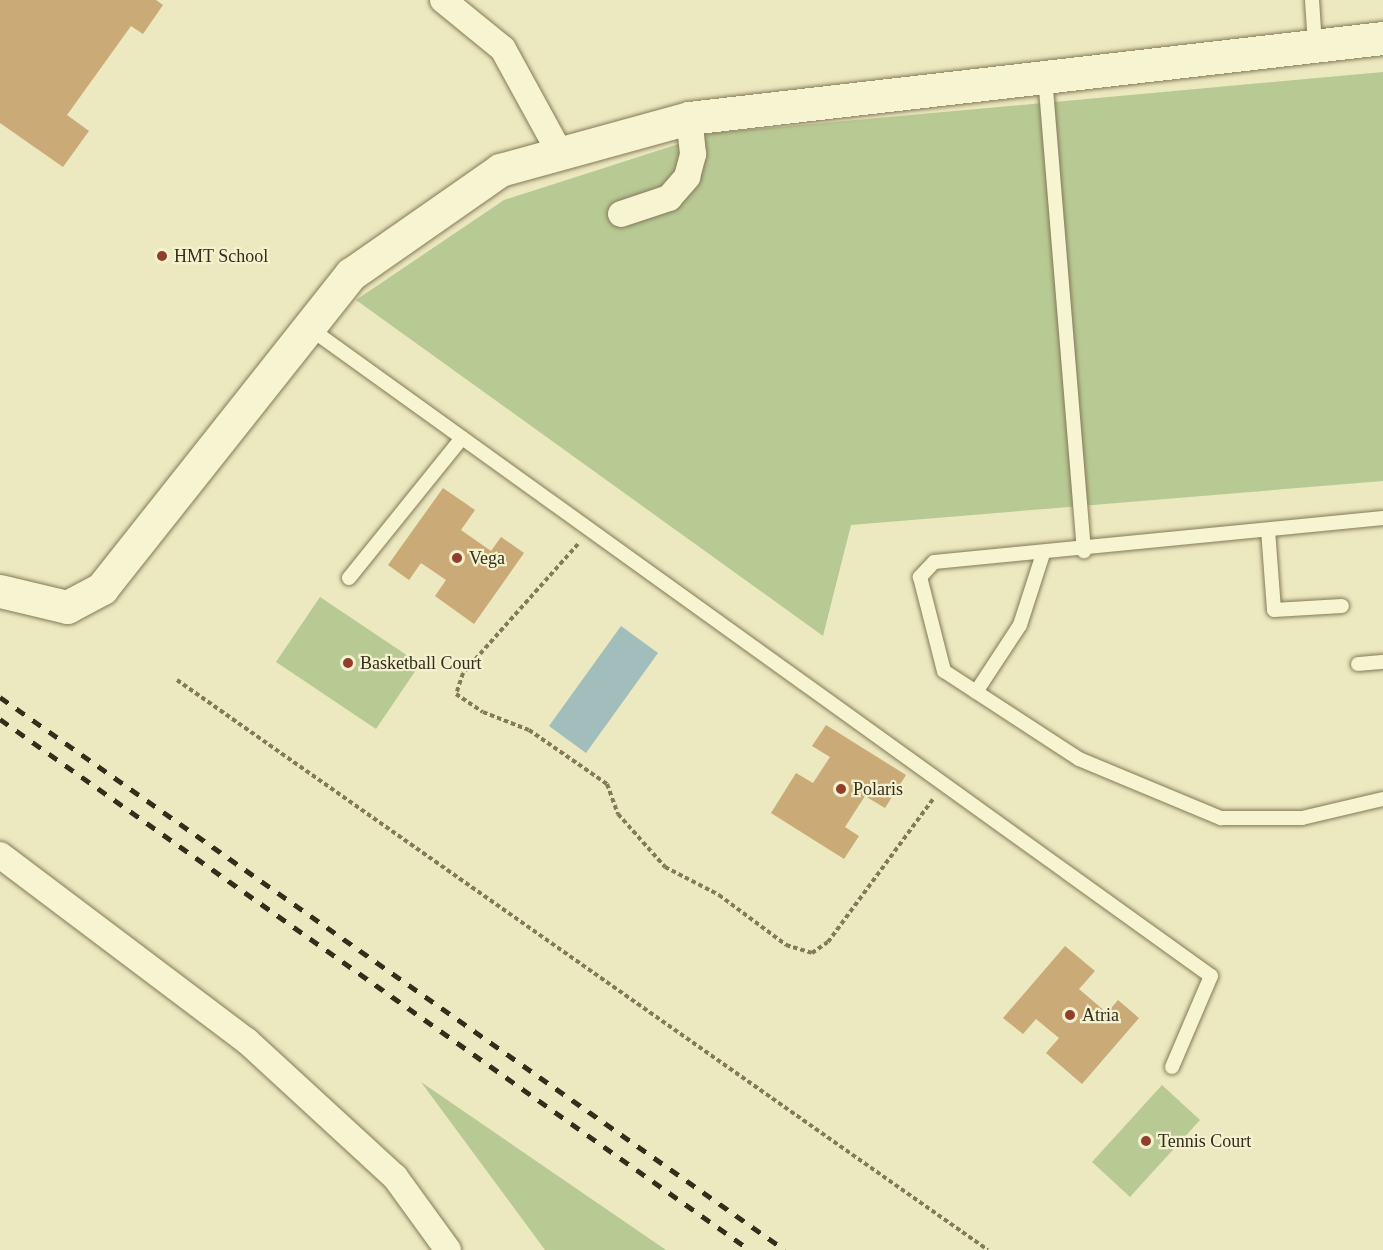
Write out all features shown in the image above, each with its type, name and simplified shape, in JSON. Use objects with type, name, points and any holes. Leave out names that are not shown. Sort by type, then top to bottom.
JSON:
[{"type":"street","points":[[443,0],[502,49],[560,153]]},
{"type":"street","points":[[0,591],[68,608],[102,588],[351,274],[500,170],[689,118],[1045,74],[1383,38]]},
{"type":"street","points":[[621,214],[669,198],[687,177],[693,154],[689,118]]},
{"type":"street","points":[[0,855],[247,1041],[395,1178],[448,1250]]},
{"type":"lane","points":[[1312,0],[1315,45]]},
{"type":"lane","points":[[1045,74],[1084,550]]},
{"type":"lane","points":[[308,327],[1211,976],[1172,1067]]},
{"type":"lane","points":[[348,578],[462,438]]},
{"type":"lane","points":[[1383,518],[1084,550],[934,562],[920,577],[944,671],[1079,759],[1221,818],[1302,818],[1383,799]]},
{"type":"lane","points":[[1268,530],[1274,610],[1342,606]]},
{"type":"lane","points":[[976,692],[1020,625],[1042,554]]},
{"type":"lane","points":[[1358,664],[1383,662]]},
{"type":"path","points":[[590,530],[463,674],[456,694],[483,712],[529,730],[608,784],[618,814],[665,867],[719,895],[786,945],[812,953],[828,942],[944,784]]},
{"type":"path","points":[[177,680],[988,1250]]},
{"type":"green space","points":[[1383,72],[1383,481],[851,525],[823,636],[356,300],[504,200],[713,133]]},
{"type":"green space","name":"Basketball Court","points":[[320,597],[420,664],[376,729],[276,662]]},
{"type":"green space","points":[[421,1082],[666,1250],[545,1250]]},
{"type":"green space","name":"Tennis Court","points":[[1162,1085],[1200,1120],[1130,1197],[1092,1162]]},
{"type":"water","points":[[621,626],[658,653],[586,753],[549,726]]},
{"type":"building","points":[[0,0],[156,0],[163,5],[143,34],[131,26],[67,115],[89,131],[63,167],[0,123]]},
{"type":"building","name":"Vega","points":[[443,488],[475,510],[461,530],[491,551],[501,537],[524,553],[474,624],[435,596],[446,580],[421,563],[409,580],[388,565]]},
{"type":"building","name":"Polaris","points":[[826,725],[906,775],[885,808],[865,796],[845,827],[859,836],[844,859],[771,813],[796,773],[813,783],[830,757],[812,746]]},
{"type":"building","name":"Atria","points":[[1065,946],[1095,971],[1079,989],[1107,1013],[1118,1000],[1139,1018],[1082,1084],[1046,1053],[1059,1038],[1036,1019],[1023,1034],[1003,1018]]},
{"type":"railway","points":[[0,697],[785,1250]]},
{"type":"railway","points":[[0,719],[750,1250]]},
{"type":"place","name":"HMT School","points":[[162,256]]},
{"type":"place","name":"Vega","points":[[457,558]]},
{"type":"place","name":"Basketball Court","points":[[348,663]]},
{"type":"place","name":"Polaris","points":[[841,789]]},
{"type":"place","name":"Atria","points":[[1070,1015]]},
{"type":"place","name":"Tennis Court","points":[[1146,1141]]}]
